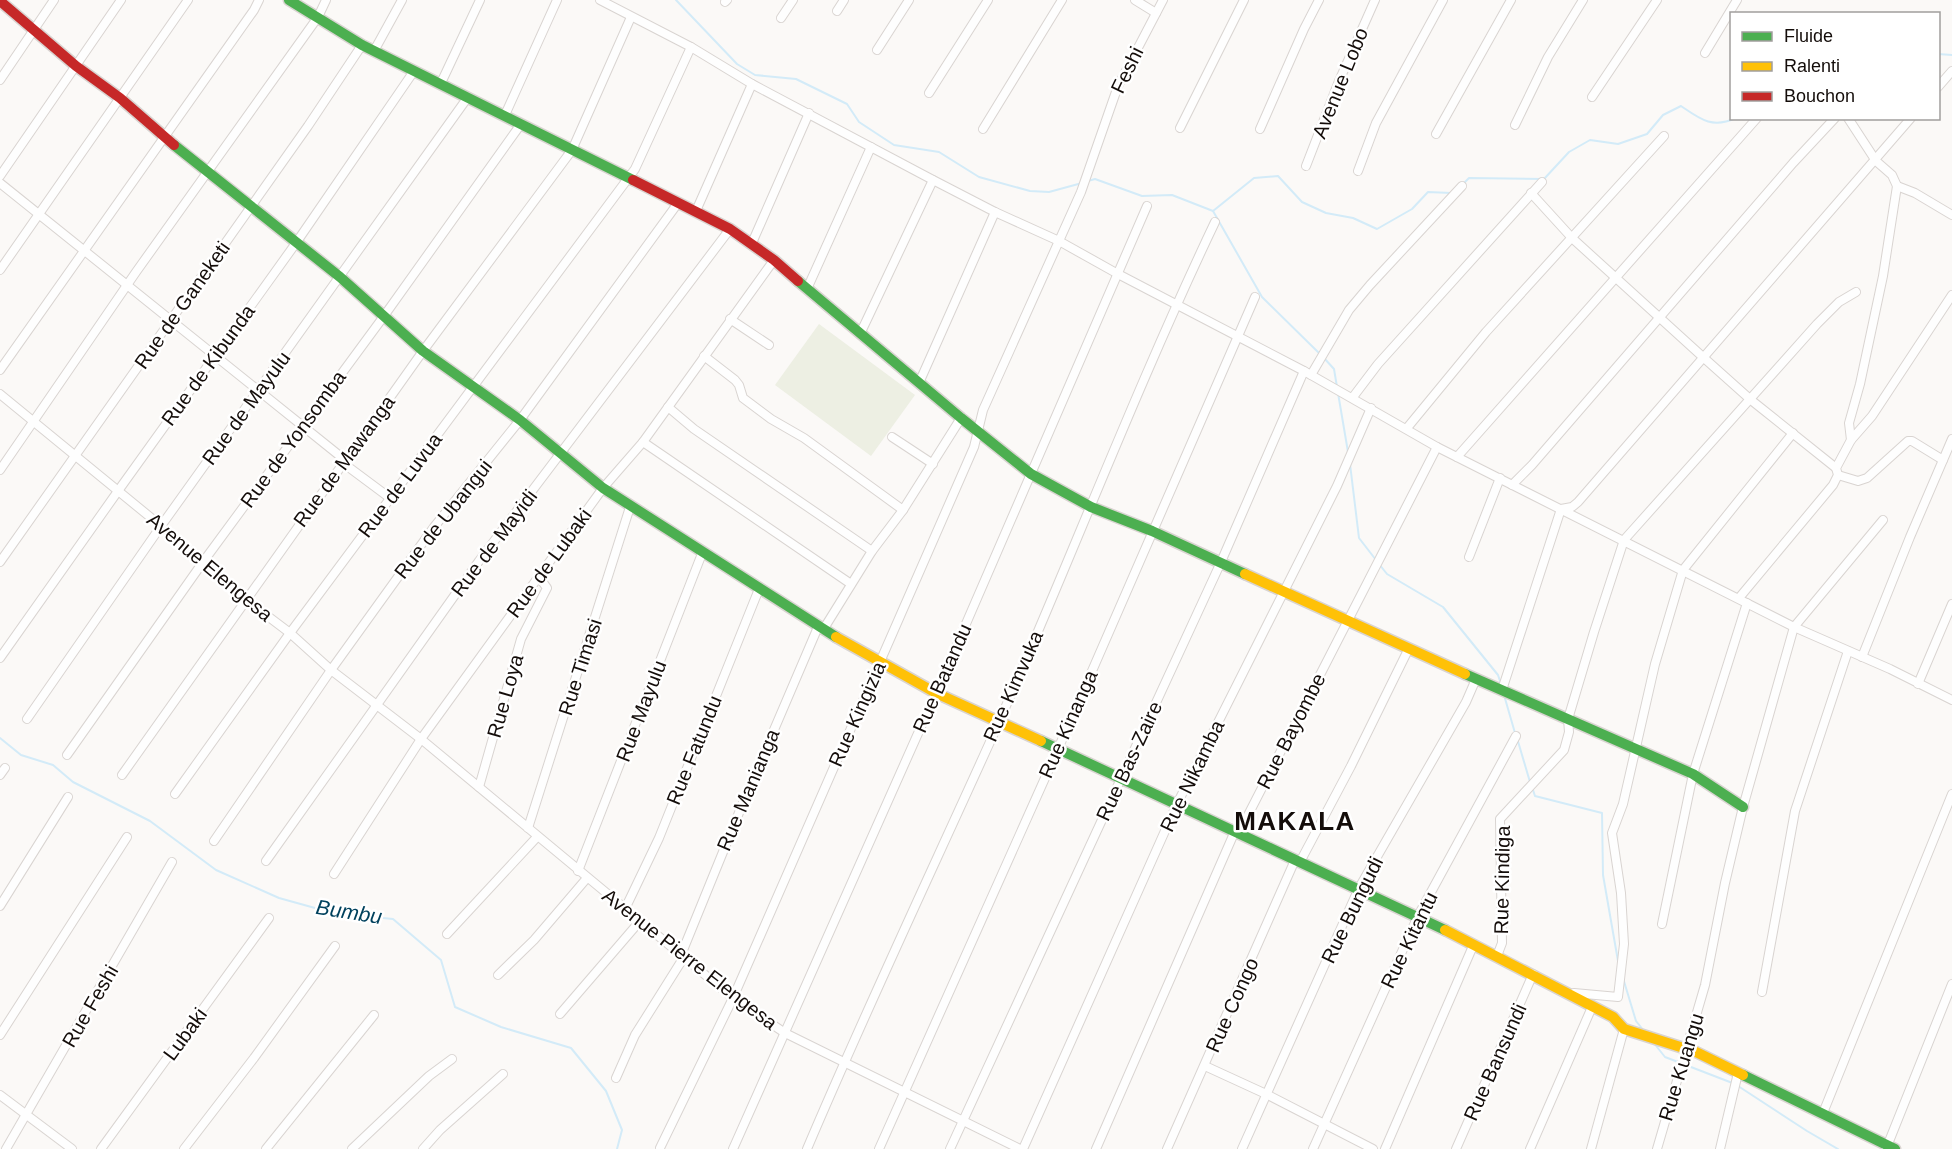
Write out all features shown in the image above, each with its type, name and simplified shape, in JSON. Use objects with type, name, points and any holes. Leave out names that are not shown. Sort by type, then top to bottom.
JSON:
[{"type":"street","points":[[0,80],[54,0]]},
{"type":"street","points":[[0,176],[122,0]]},
{"type":"street","points":[[0,270],[188,0]]},
{"type":"street","points":[[0,370],[165,138],[259,0]]},
{"type":"street","points":[[289,0],[362,45],[441,82],[696,211],[752,243],[1031,474],[1091,507],[1152,531],[1347,622],[1636,747],[1693,774],[1743,807]]},
{"type":"street","points":[[0,470],[318,17],[326,0]]},
{"type":"street","points":[[374,51],[402,0]]},
{"type":"street","points":[[441,82],[480,0]]},
{"type":"street","points":[[505,115],[557,0]]},
{"type":"street","points":[[600,0],[691,47],[752,84],[933,180],[1059,241],[1236,337],[1353,397],[1437,447],[1794,627],[1890,669],[1952,700]]},
{"type":"street","points":[[781,18],[793,0]]},
{"type":"street","points":[[837,11],[844,0]]},
{"type":"street","points":[[877,50],[909,0]]},
{"type":"street","points":[[929,93],[988,0]]},
{"type":"street","points":[[983,129],[1062,0]]},
{"type":"street","points":[[1135,0],[1156,14]]},
{"type":"street","name":"Feshi","points":[[1059,241],[1081,192],[1118,86],[1163,0]]},
{"type":"street","points":[[1180,128],[1244,0]]},
{"type":"street","points":[[1260,129],[1319,0]]},
{"type":"street","name":"Avenue Lobo","points":[[1306,166],[1339,81],[1375,0]]},
{"type":"street","points":[[1358,171],[1376,123],[1443,0]]},
{"type":"street","points":[[1436,134],[1511,0]]},
{"type":"street","points":[[1515,125],[1548,57],[1583,0]]},
{"type":"street","points":[[1592,97],[1657,0]]},
{"type":"street","points":[[0,1],[75,66],[120,98],[165,138],[340,277],[423,351],[520,420],[603,488],[820,628],[936,693],[1418,916],[1613,1017],[1624,1029],[1687,1049],[1823,1113],[1890,1148],[1952,984]]},
{"type":"street","points":[[1705,53],[1735,1]]},
{"type":"street","name":"Rue de Mawanga","points":[[122,775],[423,351],[572,150],[631,17]]},
{"type":"street","name":"Rue de Ganeketi","points":[[0,562],[308,126],[362,45]]},
{"type":"street","name":"Rue de Luvua","points":[[174,794],[290,633],[641,161],[691,47]]},
{"type":"street","name":"Rue de Kibunda","points":[[0,658],[297,243],[414,71]]},
{"type":"street","points":[[1940,85],[1952,71]]},
{"type":"street","points":[[696,211],[752,84]]},
{"type":"street","name":"Rue de Mayulu","points":[[27,719],[161,526],[468,97]]},
{"type":"street","points":[[752,243],[809,113]]},
{"type":"street","points":[[1457,457],[1755,120]]},
{"type":"street","points":[[1512,484],[1532,465],[1833,120]]},
{"type":"street","points":[[1849,120],[1875,161],[1892,175],[1897,186],[1883,276],[1860,384],[1849,423],[1851,440]]},
{"type":"street","points":[[1561,509],[1575,504],[1909,120]]},
{"type":"street","name":"Rue de Yonsomba","points":[[67,755],[203,562],[384,316],[521,124]]},
{"type":"street","points":[[1407,428],[1486,332],[1664,136]]},
{"type":"street","points":[[807,289],[871,147]]},
{"type":"street","points":[[861,332],[933,180]]},
{"type":"street","points":[[1353,397],[1378,364],[1542,182]]},
{"type":"street","points":[[0,183],[390,498]]},
{"type":"street","name":"Rue Bas-Zaire","points":[[950,1149],[1308,373],[1349,310],[1462,186]]},
{"type":"street","points":[[1897,186],[1915,193],[1952,215]]},
{"type":"street","points":[[1531,194],[1572,238],[1704,358],[1837,471],[1858,481],[1867,478],[1908,441],[1912,441],[1943,460]]},
{"type":"street","name":"Rue de Ubangui","points":[[214,841],[331,670],[434,527],[520,420],[678,203]]},
{"type":"street","name":"Rue Batandu","points":[[734,1149],[936,693],[1147,206]]},
{"type":"street","points":[[919,383],[995,212]]},
{"type":"street","name":"Rue Kimvuka","points":[[807,1149],[843,1062],[999,722],[1176,304],[1215,222]]},
{"type":"street","name":"Rue de Mayidi","points":[[266,861],[479,561],[730,229]]},
{"type":"street","name":"Rue Kingizia","points":[[660,1149],[733,998],[974,447],[982,410],[1059,241]]},
{"type":"street","name":"Rue de Lubaki","points":[[334,874],[421,739],[603,488],[643,442],[774,260]]},
{"type":"street","points":[[1624,540],[1817,324],[1839,302],[1856,292]]},
{"type":"street","points":[[1739,598],[1833,485],[1851,440],[1872,417],[1952,295]]},
{"type":"street","name":"Rue Kinanga","points":[[879,1149],[1058,749],[1255,297]]},
{"type":"street","points":[[730,319],[769,345]]},
{"type":"street","points":[[704,356],[735,380],[743,398],[771,419],[804,438],[903,510]]},
{"type":"street","name":"Avenue Elengesa","points":[[0,394],[290,633],[331,670],[421,739]]},
{"type":"street","points":[[668,407],[694,429],[872,551]]},
{"type":"street","name":"Rue Nikamba","points":[[1021,1149],[1177,804],[1337,486],[1371,408]]},
{"type":"street","name":"Rue Manianga","points":[[616,1078],[635,1035],[682,956],[751,782],[820,628],[903,510],[961,418]]},
{"type":"street","points":[[1569,993],[1618,997],[1624,944],[1621,893],[1612,833],[1623,804],[1655,664],[1683,570],[1793,433]]},
{"type":"street","points":[[892,437],[933,464]]},
{"type":"street","points":[[1862,657],[1952,439]]},
{"type":"street","points":[[643,442],[851,584]]},
{"type":"street","name":"Rue Bayombe","points":[[1096,1149],[1235,831],[1246,819],[1437,447]]},
{"type":"street","points":[[1469,557],[1500,478]]},
{"type":"street","name":"Rue Timasi","points":[[528,828],[630,507]]},
{"type":"street","points":[[1502,690],[1561,509]]},
{"type":"street","points":[[1794,627],[1883,520]]},
{"type":"street","name":"Rue Kindiga","points":[[1497,956],[1502,944],[1500,819],[1564,750],[1569,732],[1568,719],[1624,540]]},
{"type":"street","name":"Rue Mayulu","points":[[578,871],[703,551]]},
{"type":"street","name":"Rue Loya","points":[[479,787],[521,639],[547,588],[539,577]]},
{"type":"street","name":"Rue Fatundu","points":[[625,909],[659,838],[759,589]]},
{"type":"street","points":[[1662,924],[1693,774],[1747,603]]},
{"type":"street","points":[[1918,684],[1952,604]]},
{"type":"street","name":"Rue Kuangu","points":[[1657,1149],[1705,985],[1743,807],[1794,627]]},
{"type":"street","name":"Rue Congo","points":[[1167,1149],[1298,861],[1351,766],[1409,648]]},
{"type":"street","points":[[1762,992],[1796,811],[1848,651]]},
{"type":"street","name":"Rue Bungudi","points":[[1242,1149],[1359,888],[1466,702],[1476,679]]},
{"type":"street","name":"Rue Kitantu","points":[[1313,1149],[1418,916],[1515,736]]},
{"type":"street","name":"Avenue Pierre Elengesa","points":[[421,739],[733,998],[785,1033],[1021,1149]]},
{"type":"street","points":[[1823,1113],[1952,794]]},
{"type":"street","points":[[0,906],[68,797]]},
{"type":"street","points":[[0,1035],[127,837]]},
{"type":"street","points":[[447,934],[537,837]]},
{"type":"street","name":"Rue Feshi","points":[[6,1149],[172,862]]},
{"type":"street","points":[[498,975],[534,940],[587,878]]},
{"type":"street","name":"Lubaki","points":[[101,1149],[269,918]]},
{"type":"street","points":[[560,1014],[640,921]]},
{"type":"street","name":"Rue Kindiga","points":[[1385,1149],[1473,945]]},
{"type":"street","points":[[184,1149],[254,1058],[335,946]]},
{"type":"street","name":"Rue Bansundi","points":[[1456,1149],[1533,974]]},
{"type":"street","points":[[1530,1149],[1592,1006]]},
{"type":"street","points":[[266,1149],[375,1015]]},
{"type":"street","points":[[1591,1149],[1624,1029]]},
{"type":"street","points":[[352,1149],[429,1076],[452,1059]]},
{"type":"street","points":[[1205,1066],[1266,1094],[1373,1149]]},
{"type":"street","points":[[1720,1149],[1738,1073]]},
{"type":"street","points":[[423,1149],[440,1130],[503,1074]]},
{"type":"street","points":[[0,1095],[72,1149]]},
{"type":"shaded area","points":[[819,324],[915,395],[871,456],[775,385]]},
{"type":"waterway","points":[[676,0],[737,64],[755,75],[796,79],[847,104],[859,122],[894,145],[939,152],[979,177],[1030,191],[1049,192],[1082,183]]},
{"type":"waterway","points":[[1940,54],[1952,55]]},
{"type":"waterway","points":[[1463,184],[1469,178],[1544,179],[1569,152],[1590,140],[1618,144],[1647,134],[1663,115],[1681,106],[1707,121],[1720,123],[1731,120]]},
{"type":"waterway","points":[[1213,211],[1254,178],[1278,176],[1302,202],[1326,213],[1353,218],[1377,229],[1412,209],[1428,192],[1451,193]]},
{"type":"waterway","points":[[1088,181],[1095,179],[1142,196],[1172,195],[1213,211],[1262,297],[1320,354]]},
{"type":"waterway","points":[[1324,358],[1334,369],[1337,387]]},
{"type":"waterway","points":[[1338,393],[1348,452]]},
{"type":"waterway","points":[[1350,464],[1359,538],[1376,560]]},
{"type":"waterway","points":[[1379,564],[1387,574],[1443,607],[1498,675],[1501,684]]},
{"type":"waterway","points":[[1504,695],[1515,733]]},
{"type":"waterway","name":"Bumbu","points":[[0,738],[21,755],[53,765],[73,782],[150,821],[216,870],[279,898],[333,913],[393,919],[441,960],[455,1007],[501,1027],[571,1048],[606,1091],[622,1130],[617,1149]]},
{"type":"waterway","points":[[1517,738],[1530,782]]},
{"type":"waterway","points":[[1532,787],[1535,796],[1602,813],[1603,875],[1618,961]]},
{"type":"waterway","points":[[1623,978],[1636,1021],[1644,1031]]},
{"type":"waterway","points":[[1653,1042],[1665,1057],[1735,1084],[1838,1149]]},
{"type":"traffic: fast","points":[[289,0],[362,45],[633,180]]},
{"type":"traffic: fast","points":[[174,145],[340,277],[423,351],[520,420],[603,488],[836,637]]},
{"type":"traffic: fast","points":[[798,281],[1031,474],[1091,507],[1152,531],[1245,574]]},
{"type":"traffic: fast","points":[[1465,674],[1693,774],[1743,807]]},
{"type":"traffic: fast","points":[[1041,741],[1445,930]]},
{"type":"traffic: fast","points":[[1743,1075],[1895,1149]]},
{"type":"traffic: slow","points":[[1245,574],[1465,674]]},
{"type":"traffic: slow","points":[[836,637],[936,693],[1041,741]]},
{"type":"traffic: slow","points":[[1445,930],[1613,1017],[1624,1029],[1696,1052],[1743,1075]]},
{"type":"traffic: jam","points":[[0,1],[174,145]]},
{"type":"traffic: jam","points":[[633,180],[730,229],[774,260],[798,281]]},
{"type":"district","name":"MAKALA","points":[[1295,821]]}]
